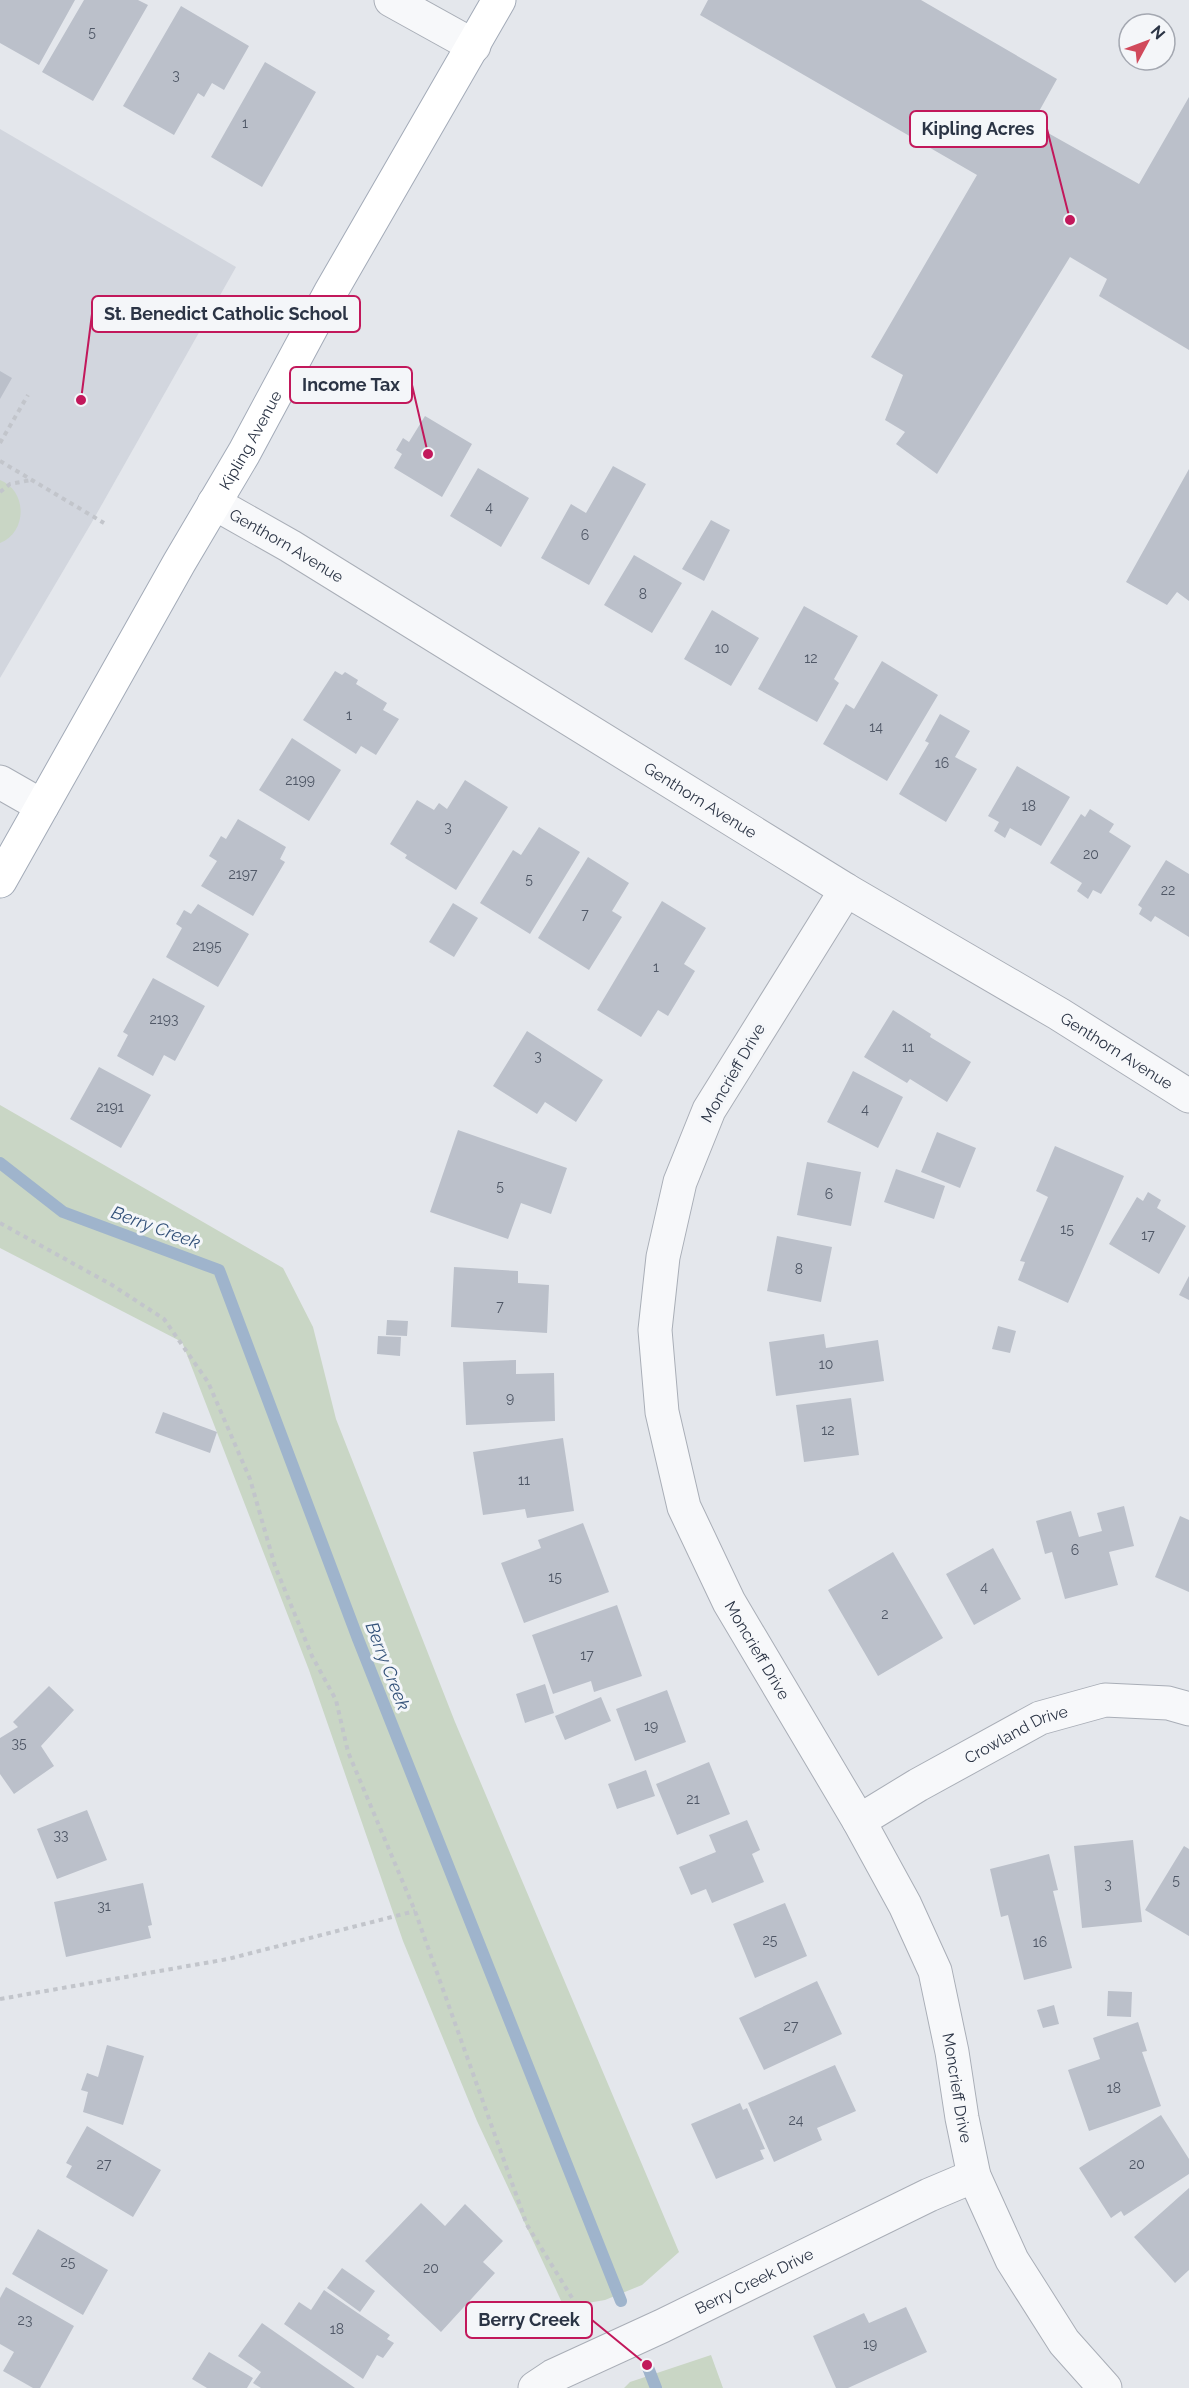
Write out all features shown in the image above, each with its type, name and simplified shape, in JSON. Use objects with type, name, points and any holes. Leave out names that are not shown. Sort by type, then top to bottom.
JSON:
[{"type":"main road","name":"Kipling Avenue","points":[[0,881],[244,453],[330,293],[500,0]]},
{"type":"street","points":[[391,0],[474,46]]},
{"type":"street","name":"Genthorn Avenue","points":[[214,503],[290,546],[846,890],[1059,1014],[1189,1096]]},
{"type":"street","points":[[0,782],[42,806]]},
{"type":"street","name":"Moncrieff Drive","points":[[846,890],[709,1110],[680,1182],[663,1257],[655,1330],[662,1412],[684,1507],[729,1602],[859,1821],[905,1905],[935,1971],[974,2176],[1012,2260],[1064,2342],[1105,2388]]},
{"type":"street","name":"Crowland Drive","points":[[859,1821],[918,1785],[1041,1718],[1105,1700],[1168,1703],[1189,1709]]},
{"type":"street","name":"Berry Creek Drive","points":[[535,2388],[553,2376],[662,2326],[929,2195],[974,2176]]},
{"type":"path","points":[[0,443],[28,395]]},
{"type":"path","points":[[0,461],[105,523]]},
{"type":"path","points":[[0,492],[10,484],[31,480]]},
{"type":"path","points":[[0,1223],[112,1285],[164,1319],[208,1382],[250,1479],[275,1566],[312,1656],[336,1700],[348,1752],[415,1911],[527,2225],[579,2309],[590,2359]]},
{"type":"path","points":[[0,1999],[228,1959],[415,1911]]},
{"type":"shaded area","points":[[0,129],[236,267],[92,522],[0,678]]},
{"type":"green space","points":[[0,480],[16,493],[21,512],[15,530],[9,538],[0,543]]},
{"type":"green space","points":[[0,1105],[283,1268],[313,1327],[336,1419],[455,1722],[679,2252],[642,2285],[605,2300],[564,2307],[477,2121],[403,1941],[309,1670],[182,1342],[0,1248]]},
{"type":"green space","points":[[711,2355],[723,2388],[624,2388],[630,2382]]},
{"type":"building","points":[[0,0],[75,0],[39,65],[0,43]]},
{"type":"building","points":[[84,0],[138,0],[148,5],[93,101],[42,72]]},
{"type":"building","points":[[708,0],[921,0],[1057,79],[1032,124],[1139,184],[1189,97],[1189,350],[1099,296],[1107,279],[1070,257],[937,474],[896,444],[905,432],[885,420],[903,375],[871,357],[977,175],[700,15]]},
{"type":"building","points":[[181,6],[249,46],[224,90],[212,83],[204,97],[198,93],[174,135],[123,106]]},
{"type":"building","points":[[265,62],[316,92],[262,187],[211,157]]},
{"type":"building","points":[[0,371],[12,378],[0,399]]},
{"type":"building","points":[[425,416],[472,444],[442,497],[394,468],[402,454],[396,450],[403,438],[409,442]]},
{"type":"building","points":[[613,466],[646,484],[589,585],[541,558],[571,504],[586,513]]},
{"type":"building","points":[[478,468],[529,498],[501,547],[450,516]]},
{"type":"building","points":[[1189,469],[1189,601],[1177,592],[1167,605],[1126,582]]},
{"type":"building","points":[[711,520],[730,530],[704,581],[682,569]]},
{"type":"building","points":[[634,555],[682,583],[652,633],[604,605]]},
{"type":"building","points":[[804,606],[858,636],[834,679],[839,683],[817,722],[758,689]]},
{"type":"building","points":[[712,610],[759,638],[731,686],[684,659]]},
{"type":"building","points":[[882,661],[938,695],[887,781],[823,744],[846,704],[854,709]]},
{"type":"building","points":[[335,671],[342,675],[345,672],[358,680],[356,684],[387,703],[383,710],[399,719],[376,755],[361,746],[356,754],[303,720]]},
{"type":"building","points":[[940,714],[970,731],[955,757],[977,769],[946,822],[899,794],[929,743],[925,741]]},
{"type":"building","points":[[292,738],[341,770],[309,821],[259,790]]},
{"type":"building","points":[[1017,766],[1070,797],[1041,846],[1010,828],[1005,838],[994,831],[999,822],[988,816]]},
{"type":"building","points":[[465,780],[508,807],[456,890],[405,858],[407,855],[390,844],[417,800],[434,810],[439,803],[447,809]]},
{"type":"building","points":[[1090,809],[1114,824],[1109,832],[1131,846],[1101,894],[1093,890],[1088,899],[1077,891],[1082,883],[1050,863],[1081,814],[1085,817]]},
{"type":"building","points":[[238,819],[286,847],[280,859],[285,862],[253,916],[201,886],[217,861],[209,856],[221,836],[226,839]]},
{"type":"building","points":[[539,827],[580,852],[530,934],[480,903],[513,850],[521,855]]},
{"type":"building","points":[[588,857],[629,883],[612,911],[622,917],[589,970],[538,938]]},
{"type":"building","points":[[1166,860],[1189,874],[1189,937],[1155,916],[1151,922],[1139,914],[1142,908],[1138,905]]},
{"type":"building","points":[[662,901],[706,928],[684,964],[695,971],[668,1016],[658,1010],[641,1037],[597,1010]]},
{"type":"building","points":[[453,903],[478,918],[454,957],[429,942]]},
{"type":"building","points":[[198,904],[249,934],[218,987],[166,957],[182,928],[176,924],[184,910],[191,914]]},
{"type":"building","points":[[153,978],[205,1006],[175,1061],[164,1055],[153,1076],[117,1056],[128,1035],[123,1032]]},
{"type":"building","points":[[893,1010],[931,1034],[930,1037],[971,1062],[947,1102],[910,1079],[907,1083],[864,1057]]},
{"type":"building","points":[[527,1031],[603,1080],[576,1122],[545,1102],[537,1114],[493,1086]]},
{"type":"building","points":[[99,1067],[151,1095],[121,1148],[70,1119]]},
{"type":"building","points":[[853,1071],[903,1097],[878,1148],[827,1122]]},
{"type":"building","points":[[458,1130],[567,1168],[551,1214],[521,1203],[508,1239],[430,1212]]},
{"type":"building","points":[[937,1132],[976,1148],[960,1188],[921,1172]]},
{"type":"building","points":[[1055,1146],[1124,1176],[1068,1303],[1018,1280],[1025,1262],[1020,1261],[1048,1197],[1036,1191]]},
{"type":"building","points":[[807,1162],[861,1172],[851,1226],[797,1215]]},
{"type":"building","points":[[896,1169],[945,1186],[934,1219],[884,1202]]},
{"type":"building","points":[[1148,1192],[1161,1200],[1157,1208],[1186,1226],[1159,1274],[1109,1244],[1137,1197],[1143,1201]]},
{"type":"building","points":[[777,1236],[832,1247],[821,1302],[767,1291]]},
{"type":"building","points":[[454,1267],[518,1271],[518,1283],[549,1285],[547,1333],[451,1327]]},
{"type":"building","points":[[1189,1276],[1189,1300],[1179,1295]]},
{"type":"building","points":[[387,1320],[408,1321],[407,1336],[386,1335]]},
{"type":"building","points":[[998,1326],[1016,1331],[1010,1353],[992,1349]]},
{"type":"building","points":[[824,1334],[826,1348],[878,1340],[884,1381],[776,1396],[769,1342]]},
{"type":"building","points":[[378,1336],[401,1337],[400,1356],[377,1354]]},
{"type":"building","points":[[516,1360],[516,1374],[554,1373],[555,1421],[466,1425],[463,1362]]},
{"type":"building","points":[[851,1398],[859,1455],[804,1462],[796,1405]]},
{"type":"building","points":[[163,1412],[217,1432],[210,1453],[155,1433]]},
{"type":"building","points":[[563,1438],[574,1511],[527,1518],[525,1509],[483,1515],[473,1452]]},
{"type":"building","points":[[1124,1506],[1134,1546],[1109,1552],[1118,1585],[1065,1599],[1052,1552],[1045,1554],[1036,1521],[1071,1511],[1079,1537],[1102,1531],[1097,1513]]},
{"type":"building","points":[[1180,1516],[1189,1520],[1189,1592],[1155,1577]]},
{"type":"building","points":[[583,1523],[609,1592],[524,1623],[501,1563],[541,1548],[538,1540]]},
{"type":"building","points":[[993,1548],[1021,1599],[974,1625],[946,1574]]},
{"type":"building","points":[[893,1552],[943,1638],[878,1676],[828,1590]]},
{"type":"building","points":[[617,1605],[642,1676],[594,1692],[591,1681],[553,1694],[532,1635]]},
{"type":"building","points":[[545,1684],[554,1713],[525,1723],[516,1694]]},
{"type":"building","points":[[49,1686],[74,1710],[41,1746],[54,1766],[14,1794],[0,1774],[0,1738],[18,1727],[13,1722]]},
{"type":"building","points":[[667,1690],[686,1742],[635,1761],[616,1709]]},
{"type":"building","points":[[601,1697],[611,1721],[565,1740],[555,1716]]},
{"type":"building","points":[[709,1762],[730,1814],[677,1835],[656,1784]]},
{"type":"building","points":[[646,1770],[655,1796],[617,1809],[608,1784]]},
{"type":"building","points":[[87,1810],[107,1860],[57,1879],[37,1829]]},
{"type":"building","points":[[747,1820],[760,1850],[752,1854],[764,1882],[712,1903],[706,1889],[691,1895],[679,1867],[716,1852],[709,1835]]},
{"type":"building","points":[[1133,1840],[1142,1922],[1082,1928],[1074,1846]]},
{"type":"building","points":[[1184,1846],[1189,1849],[1189,1936],[1145,1910]]},
{"type":"building","points":[[1049,1854],[1058,1890],[1053,1891],[1072,1968],[1024,1980],[1008,1915],[1001,1917],[990,1869]]},
{"type":"building","points":[[143,1883],[152,1925],[148,1926],[151,1938],[66,1957],[54,1902]]},
{"type":"building","points":[[785,1903],[807,1956],[755,1978],[733,1924]]},
{"type":"building","points":[[817,1981],[842,2034],[764,2070],[739,2018]]},
{"type":"building","points":[[1108,1991],[1132,1992],[1131,2017],[1107,2016]]},
{"type":"building","points":[[1054,2005],[1059,2024],[1043,2028],[1037,2010]]},
{"type":"building","points":[[1138,2022],[1147,2051],[1142,2052],[1161,2106],[1089,2131],[1068,2070],[1100,2059],[1093,2038]]},
{"type":"building","points":[[107,2045],[144,2056],[123,2125],[83,2112],[88,2092],[81,2090],[87,2073],[98,2077]]},
{"type":"building","points":[[835,2065],[856,2111],[817,2128],[822,2140],[774,2162],[748,2103]]},
{"type":"building","points":[[740,2103],[743,2110],[747,2108],[765,2149],[760,2150],[764,2159],[716,2179],[691,2124]]},
{"type":"building","points":[[1161,2115],[1189,2159],[1189,2174],[1124,2216],[1121,2211],[1111,2218],[1079,2168]]},
{"type":"building","points":[[87,2126],[161,2170],[133,2217],[66,2177],[72,2166],[66,2163]]},
{"type":"building","points":[[1189,2188],[1189,2270],[1175,2283],[1134,2237]]},
{"type":"building","points":[[421,2203],[445,2226],[465,2204],[503,2241],[483,2262],[495,2273],[441,2332],[365,2261]]},
{"type":"building","points":[[38,2229],[108,2270],[83,2315],[12,2274]]},
{"type":"building","points":[[342,2268],[375,2291],[360,2312],[327,2288]]},
{"type":"building","points":[[6,2287],[74,2326],[40,2388],[33,2388],[3,2371],[14,2352],[0,2344],[0,2298]]},
{"type":"building","points":[[324,2290],[390,2335],[387,2339],[394,2343],[383,2358],[377,2355],[363,2379],[284,2324],[299,2302],[311,2310]]},
{"type":"building","points":[[906,2307],[927,2352],[848,2388],[836,2388],[813,2336],[864,2313],[869,2323]]},
{"type":"building","points":[[262,2323],[355,2388],[261,2388],[253,2383],[261,2372],[238,2356]]},
{"type":"building","points":[[209,2352],[253,2378],[247,2388],[207,2388],[192,2379]]},
{"type":"waterway","name":"Berry Creek","points":[[0,1163],[63,1212],[219,1270],[358,1639],[621,2301]]},
{"type":"waterway","name":"Berry Creek","points":[[647,2365],[656,2388]]},
{"type":"place","name":"Kipling Acres","points":[[1070,220]]},
{"type":"place","name":"St. Benedict Catholic School","points":[[81,400]]},
{"type":"place","name":"Income Tax","points":[[428,454]]},
{"type":"place","name":"Berry Creek","points":[[647,2365]]}]
